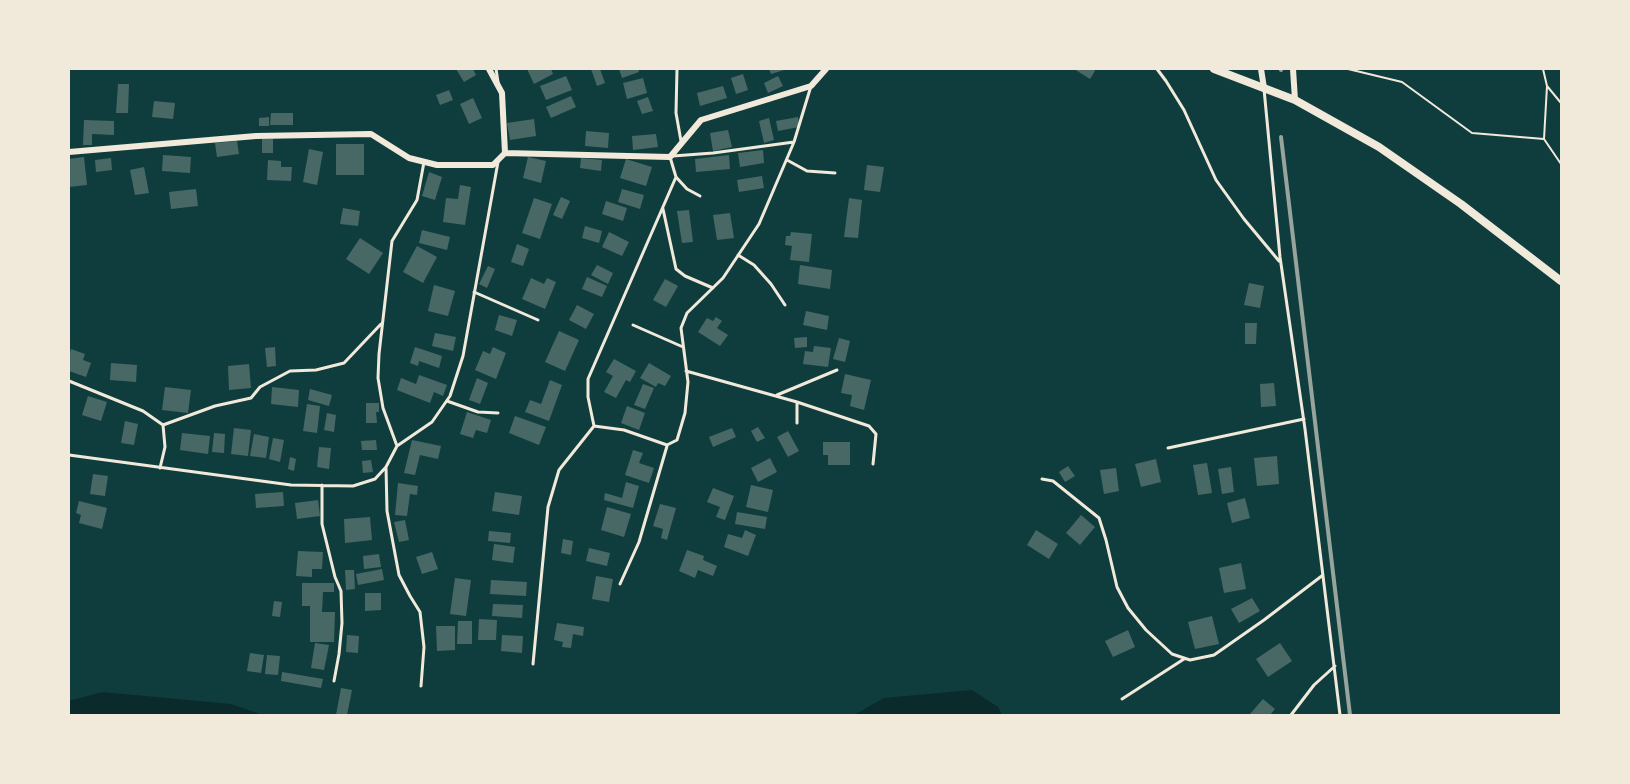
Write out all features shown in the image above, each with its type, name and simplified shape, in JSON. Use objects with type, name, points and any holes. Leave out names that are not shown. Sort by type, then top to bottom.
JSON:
[{"type":"street","points":[[489,69],[502,93],[505,153]]},
{"type":"street","points":[[69,152],[256,136],[371,134],[410,158],[437,165],[494,165],[505,153],[671,157],[700,120],[811,86],[826,69]]},
{"type":"street","points":[[1214,69],[1295,100],[1379,147],[1461,204],[1561,281]]},
{"type":"street","points":[[1262,69],[1264,88]]},
{"type":"street","points":[[1293,69],[1295,100]]},
{"type":"lane","points":[[496,69],[499,87]]},
{"type":"lane","points":[[677,69],[676,113],[682,144]]},
{"type":"lane","points":[[1157,69],[1184,110],[1216,180],[1244,219],[1281,263]]},
{"type":"lane","points":[[621,584],[639,542],[667,446],[677,440],[685,413],[688,382],[681,328],[687,313],[723,278],[759,224],[794,142],[811,86]]},
{"type":"lane","points":[[1264,88],[1281,263],[1304,419],[1340,715]]},
{"type":"lane","points":[[700,196],[687,189],[676,177],[671,157],[794,142]]},
{"type":"lane","points":[[69,455],[291,485],[353,486],[375,479],[386,467],[397,446],[432,422],[450,396],[463,356],[498,160]]},
{"type":"lane","points":[[786,160],[807,171],[835,173]]},
{"type":"lane","points":[[397,446],[383,408],[378,378],[382,323],[392,241],[417,200],[424,161]]},
{"type":"lane","points":[[594,426],[588,397],[588,379],[676,177]]},
{"type":"lane","points":[[662,208],[676,269],[685,276],[713,288]]},
{"type":"lane","points":[[738,255],[754,265],[785,305]]},
{"type":"lane","points":[[474,292],[538,320]]},
{"type":"lane","points":[[163,425],[215,406],[251,398],[260,387],[290,371],[316,370],[344,363],[382,323]]},
{"type":"lane","points":[[633,325],[683,347]]},
{"type":"lane","points":[[776,395],[837,370]]},
{"type":"lane","points":[[686,371],[776,395],[869,426],[876,434],[873,464]]},
{"type":"lane","points":[[69,381],[143,411],[163,425],[165,447],[160,468]]},
{"type":"lane","points":[[447,401],[478,412],[498,413]]},
{"type":"lane","points":[[797,402],[797,423]]},
{"type":"lane","points":[[1168,448],[1304,419]]},
{"type":"lane","points":[[594,426],[624,430],[667,446]]},
{"type":"lane","points":[[533,664],[548,507],[559,470],[594,426]]},
{"type":"lane","points":[[386,467],[387,511],[399,575],[420,612],[424,646],[421,686]]},
{"type":"lane","points":[[1042,479],[1053,481],[1099,518],[1117,587],[1128,608],[1146,630],[1172,654],[1190,660],[1214,655],[1323,575]]},
{"type":"lane","points":[[322,485],[322,524],[335,577],[341,591],[342,622],[334,681]]},
{"type":"lane","points":[[1122,699],[1184,658]]},
{"type":"lane","points":[[1291,715],[1314,685],[1335,666]]},
{"type":"path","points":[[1348,69],[1402,82],[1472,133],[1545,139]]},
{"type":"path","points":[[1544,69],[1547,86],[1545,139],[1561,164]]},
{"type":"path","points":[[1547,86],[1561,103]]},
{"type":"water","points":[[972,690],[998,707],[1002,715],[854,715],[884,698]]},
{"type":"water","points":[[102,692],[231,704],[263,715],[69,715],[69,701]]},
{"type":"building","points":[[456,69],[473,69],[476,75],[464,82]]},
{"type":"building","points":[[527,69],[551,69],[553,74],[534,84]]},
{"type":"building","points":[[591,69],[600,69],[605,83],[597,86]]},
{"type":"building","points":[[619,69],[638,69],[639,72],[622,78]]},
{"type":"building","points":[[769,69],[784,69],[784,70],[771,74]]},
{"type":"building","points":[[1074,69],[1093,69],[1095,71],[1090,79]]},
{"type":"building","points":[[743,74],[748,90],[736,94],[731,78]]},
{"type":"building","points":[[566,76],[572,90],[546,100],[540,86]]},
{"type":"building","points":[[778,76],[783,86],[768,93],[764,83]]},
{"type":"building","points":[[643,78],[647,93],[627,99],[623,83]]},
{"type":"building","points":[[118,84],[129,84],[128,113],[116,113]]},
{"type":"building","points":[[723,86],[727,98],[700,106],[697,93]]},
{"type":"building","points":[[449,90],[453,100],[440,105],[436,95]]},
{"type":"building","points":[[571,96],[576,107],[551,118],[546,107]]},
{"type":"building","points":[[648,97],[653,111],[642,114],[637,101]]},
{"type":"building","points":[[473,98],[482,118],[469,124],[460,104]]},
{"type":"building","points":[[154,101],[175,103],[173,119],[152,117]]},
{"type":"building","points":[[271,113],[293,113],[293,125],[270,125]]},
{"type":"building","points":[[269,117],[269,126],[259,126],[259,118]]},
{"type":"building","points":[[798,117],[799,127],[778,131],[776,121]]},
{"type":"building","points":[[769,118],[774,140],[764,143],[759,121]]},
{"type":"building","points":[[534,119],[536,136],[510,140],[507,123]]},
{"type":"building","points":[[84,120],[114,121],[114,135],[92,134],[92,145],[83,145]]},
{"type":"building","points":[[728,130],[732,147],[713,151],[710,133]]},
{"type":"building","points":[[586,131],[609,133],[608,148],[585,146]]},
{"type":"building","points":[[656,134],[658,147],[633,150],[632,136]]},
{"type":"building","points":[[262,139],[273,139],[273,153],[262,153]]},
{"type":"building","points":[[237,141],[239,154],[217,157],[215,143]]},
{"type":"building","points":[[336,144],[364,144],[364,175],[336,175]]},
{"type":"building","points":[[309,149],[323,152],[317,185],[303,182]]},
{"type":"building","points":[[763,150],[764,163],[740,167],[738,153]]},
{"type":"building","points":[[163,155],[191,157],[190,173],[162,171]]},
{"type":"building","points":[[729,155],[730,169],[696,172],[695,159]]},
{"type":"building","points":[[84,157],[87,185],[69,187],[69,159]]},
{"type":"building","points":[[528,157],[546,161],[541,183],[523,178]]},
{"type":"building","points":[[111,158],[112,170],[96,172],[95,160]]},
{"type":"building","points":[[581,158],[602,160],[601,171],[580,168]]},
{"type":"building","points":[[626,159],[652,167],[646,186],[620,178]]},
{"type":"building","points":[[268,160],[281,161],[281,167],[292,167],[291,181],[267,180]]},
{"type":"building","points":[[867,165],[884,167],[880,192],[864,190]]},
{"type":"building","points":[[144,167],[149,193],[135,195],[130,170]]},
{"type":"building","points":[[429,172],[442,177],[435,200],[422,196]]},
{"type":"building","points":[[762,176],[764,188],[739,192],[737,180]]},
{"type":"building","points":[[460,185],[471,187],[465,225],[443,222],[446,198],[458,199]]},
{"type":"building","points":[[196,189],[198,206],[171,209],[169,192]]},
{"type":"building","points":[[622,189],[644,195],[640,209],[618,202]]},
{"type":"building","points":[[561,197],[570,201],[562,219],[553,215]]},
{"type":"building","points":[[534,198],[552,204],[540,239],[522,233]]},
{"type":"building","points":[[849,198],[862,200],[858,238],[844,237]]},
{"type":"building","points":[[606,201],[627,208],[623,221],[602,214]]},
{"type":"building","points":[[343,208],[360,211],[358,226],[340,224]]},
{"type":"building","points":[[689,210],[693,242],[682,243],[677,211]]},
{"type":"building","points":[[730,213],[734,238],[717,240],[713,215]]},
{"type":"building","points":[[585,226],[602,231],[599,243],[582,238]]},
{"type":"building","points":[[422,230],[450,237],[447,250],[419,243]]},
{"type":"building","points":[[609,232],[629,242],[622,256],[602,247]]},
{"type":"building","points":[[791,232],[812,234],[809,262],[790,260],[792,246],[785,245],[786,236],[790,236]]},
{"type":"building","points":[[360,238],[383,253],[369,274],[346,259]]},
{"type":"building","points":[[517,244],[529,249],[523,266],[511,262]]},
{"type":"building","points":[[417,246],[437,257],[423,283],[403,272]]},
{"type":"building","points":[[597,265],[613,273],[608,284],[591,275]]},
{"type":"building","points":[[800,265],[832,270],[830,289],[798,284]]},
{"type":"building","points":[[488,266],[495,269],[487,288],[479,284]]},
{"type":"building","points":[[587,277],[607,286],[602,297],[582,289]]},
{"type":"building","points":[[531,278],[544,284],[547,278],[556,282],[545,309],[522,299]]},
{"type":"building","points":[[665,279],[678,286],[666,307],[653,300]]},
{"type":"building","points":[[1249,283],[1264,286],[1260,308],[1244,305]]},
{"type":"building","points":[[434,285],[455,291],[448,316],[428,311]]},
{"type":"building","points":[[577,305],[594,314],[586,329],[569,320]]},
{"type":"building","points":[[806,311],[829,316],[827,330],[803,325]]},
{"type":"building","points":[[499,315],[517,320],[512,336],[495,330]]},
{"type":"building","points":[[716,317],[722,321],[717,328],[728,335],[720,346],[698,332],[707,318],[713,321]]},
{"type":"building","points":[[1245,323],[1257,323],[1256,344],[1245,344]]},
{"type":"building","points":[[559,331],[579,340],[565,371],[545,362]]},
{"type":"building","points":[[435,333],[456,337],[453,351],[432,346]]},
{"type":"building","points":[[807,337],[807,347],[795,348],[794,338]]},
{"type":"building","points":[[839,338],[850,341],[845,362],[833,359]]},
{"type":"building","points":[[814,346],[831,348],[828,367],[803,364],[805,351],[813,352]]},
{"type":"building","points":[[275,347],[276,366],[267,367],[265,348]]},
{"type":"building","points":[[415,347],[442,356],[439,368],[419,361],[418,366],[410,363]]},
{"type":"building","points":[[493,347],[506,353],[496,379],[475,370],[483,351],[490,354]]},
{"type":"building","points":[[71,349],[85,354],[83,360],[91,363],[86,377],[69,371]]},
{"type":"building","points":[[614,359],[636,371],[630,382],[626,380],[616,398],[604,392],[613,376],[606,372]]},
{"type":"building","points":[[111,363],[137,365],[136,382],[110,380]]},
{"type":"building","points":[[649,363],[671,376],[665,386],[658,383],[656,387],[640,378]]},
{"type":"building","points":[[249,364],[251,388],[229,390],[228,366]]},
{"type":"building","points":[[845,374],[871,380],[864,410],[850,406],[852,395],[841,393]]},
{"type":"building","points":[[419,375],[447,385],[443,396],[434,392],[430,403],[397,390],[401,378],[416,384]]},
{"type":"building","points":[[477,378],[488,383],[480,404],[469,400]]},
{"type":"building","points":[[550,380],[562,385],[549,421],[525,412],[530,400],[541,404]]},
{"type":"building","points":[[1274,383],[1276,406],[1261,407],[1260,384]]},
{"type":"building","points":[[643,384],[654,388],[645,409],[634,405]]},
{"type":"building","points":[[165,387],[191,390],[188,413],[162,410]]},
{"type":"building","points":[[272,387],[299,390],[298,407],[271,404]]},
{"type":"building","points":[[310,389],[332,395],[329,406],[308,400]]},
{"type":"building","points":[[88,396],[107,402],[101,421],[82,415]]},
{"type":"building","points":[[366,403],[379,403],[379,412],[376,412],[377,423],[366,423]]},
{"type":"building","points":[[307,404],[320,406],[317,433],[303,431]]},
{"type":"building","points":[[627,406],[645,413],[639,430],[621,423]]},
{"type":"building","points":[[467,412],[491,420],[487,433],[476,430],[473,438],[460,434]]},
{"type":"building","points":[[327,413],[336,415],[334,432],[324,430]]},
{"type":"building","points":[[515,416],[546,427],[539,445],[509,433]]},
{"type":"building","points":[[125,421],[138,424],[134,445],[121,443]]},
{"type":"building","points":[[758,427],[765,438],[757,442],[751,431]]},
{"type":"building","points":[[234,428],[251,430],[248,456],[231,454]]},
{"type":"building","points":[[732,428],[736,437],[713,447],[709,437]]},
{"type":"building","points":[[788,431],[799,451],[788,457],[777,437]]},
{"type":"building","points":[[182,433],[210,436],[208,454],[180,450]]},
{"type":"building","points":[[214,433],[225,434],[224,453],[212,452]]},
{"type":"building","points":[[254,434],[269,437],[266,458],[250,456]]},
{"type":"building","points":[[273,438],[284,440],[280,462],[269,459]]},
{"type":"building","points":[[376,440],[377,450],[362,450],[361,441]]},
{"type":"building","points":[[412,440],[441,446],[438,459],[420,455],[415,475],[404,473]]},
{"type":"building","points":[[823,442],[850,442],[850,465],[828,465],[828,455],[823,455]]},
{"type":"building","points":[[319,447],[331,448],[329,469],[317,467]]},
{"type":"building","points":[[633,450],[643,453],[639,463],[654,468],[649,483],[625,475]]},
{"type":"building","points":[[1277,456],[1279,484],[1257,486],[1254,458]]},
{"type":"building","points":[[290,457],[296,459],[294,471],[288,469]]},
{"type":"building","points":[[770,458],[777,472],[758,482],[751,468]]},
{"type":"building","points":[[1156,459],[1161,482],[1141,487],[1135,464]]},
{"type":"building","points":[[371,460],[373,472],[363,473],[362,461]]},
{"type":"building","points":[[1207,463],[1212,493],[1198,495],[1193,465]]},
{"type":"building","points":[[1068,466],[1075,476],[1065,482],[1059,472]]},
{"type":"building","points":[[1231,467],[1234,492],[1222,494],[1218,469]]},
{"type":"building","points":[[1116,468],[1119,491],[1104,494],[1100,470]]},
{"type":"building","points":[[93,474],[108,476],[105,496],[90,494]]},
{"type":"building","points":[[626,482],[639,486],[633,508],[604,500],[605,493],[622,498]]},
{"type":"building","points":[[398,483],[418,486],[417,495],[410,494],[407,516],[395,515]]},
{"type":"building","points":[[751,485],[773,490],[768,512],[746,507]]},
{"type":"building","points":[[713,488],[734,496],[725,520],[716,517],[720,507],[707,502]]},
{"type":"building","points":[[283,492],[284,506],[256,508],[255,494]]},
{"type":"building","points":[[495,492],[522,496],[519,515],[492,511]]},
{"type":"building","points":[[1245,498],[1250,518],[1232,523],[1227,503]]},
{"type":"building","points":[[318,500],[320,516],[297,519],[295,503]]},
{"type":"building","points":[[79,501],[107,508],[102,529],[79,523],[81,515],[76,513]]},
{"type":"building","points":[[660,504],[676,508],[667,540],[661,538],[663,529],[653,526]]},
{"type":"building","points":[[607,507],[631,514],[624,537],[601,530]]},
{"type":"building","points":[[737,512],[767,517],[765,529],[735,524]]},
{"type":"building","points":[[1081,515],[1095,527],[1080,545],[1066,533]]},
{"type":"building","points":[[370,517],[372,540],[345,543],[344,519]]},
{"type":"building","points":[[405,520],[409,540],[399,542],[394,522]]},
{"type":"building","points":[[745,530],[756,535],[748,556],[724,547],[728,534],[742,538]]},
{"type":"building","points":[[1036,530],[1058,544],[1049,559],[1027,545]]},
{"type":"building","points":[[489,531],[511,533],[510,543],[488,541]]},
{"type":"building","points":[[563,539],[573,541],[571,555],[561,553]]},
{"type":"building","points":[[494,544],[515,547],[513,563],[492,560]]},
{"type":"building","points":[[589,548],[610,553],[607,566],[586,561]]},
{"type":"building","points":[[687,550],[704,556],[703,560],[717,566],[713,576],[698,570],[695,578],[679,571]]},
{"type":"building","points":[[298,551],[323,552],[322,569],[312,569],[312,577],[296,576]]},
{"type":"building","points":[[432,552],[438,569],[422,574],[416,557]]},
{"type":"building","points":[[379,554],[381,567],[364,569],[363,556]]},
{"type":"building","points":[[1241,563],[1246,589],[1224,593],[1219,568]]},
{"type":"building","points":[[382,569],[384,580],[358,585],[356,574]]},
{"type":"building","points":[[345,570],[354,570],[355,589],[346,590]]},
{"type":"building","points":[[596,576],[613,579],[609,602],[592,599]]},
{"type":"building","points":[[455,578],[471,580],[466,616],[450,614]]},
{"type":"building","points":[[491,580],[527,582],[526,596],[490,594]]},
{"type":"building","points":[[302,583],[334,583],[334,592],[323,592],[322,612],[335,612],[334,642],[310,642],[310,606],[302,606]]},
{"type":"building","points":[[365,593],[381,593],[381,610],[365,611]]},
{"type":"building","points":[[1252,598],[1260,611],[1239,623],[1231,609]]},
{"type":"building","points":[[274,601],[282,602],[280,617],[272,616]]},
{"type":"building","points":[[493,604],[523,605],[522,618],[492,616]]},
{"type":"building","points":[[1212,616],[1219,644],[1195,649],[1188,622]]},
{"type":"building","points":[[479,619],[497,620],[496,640],[478,640]]},
{"type":"building","points":[[458,621],[472,621],[472,644],[457,644]]},
{"type":"building","points":[[557,623],[584,627],[583,636],[573,634],[571,648],[562,647],[563,642],[554,640]]},
{"type":"building","points":[[436,626],[455,626],[455,650],[437,651]]},
{"type":"building","points":[[1128,630],[1135,647],[1113,657],[1105,641]]},
{"type":"building","points":[[347,635],[359,636],[358,653],[346,652]]},
{"type":"building","points":[[502,635],[523,636],[522,653],[501,651]]},
{"type":"building","points":[[315,643],[329,645],[324,670],[311,668]]},
{"type":"building","points":[[1280,643],[1292,661],[1268,677],[1256,659]]},
{"type":"building","points":[[250,653],[264,655],[261,673],[247,671]]},
{"type":"building","points":[[267,655],[280,656],[278,675],[265,674]]},
{"type":"building","points":[[282,672],[323,679],[321,688],[281,681]]},
{"type":"building","points":[[341,688],[352,690],[347,715],[336,715]]},
{"type":"building","points":[[1263,699],[1275,709],[1270,715],[1251,715],[1250,714]]},
{"type":"railway","points":[[1281,137],[1350,715]]}]
